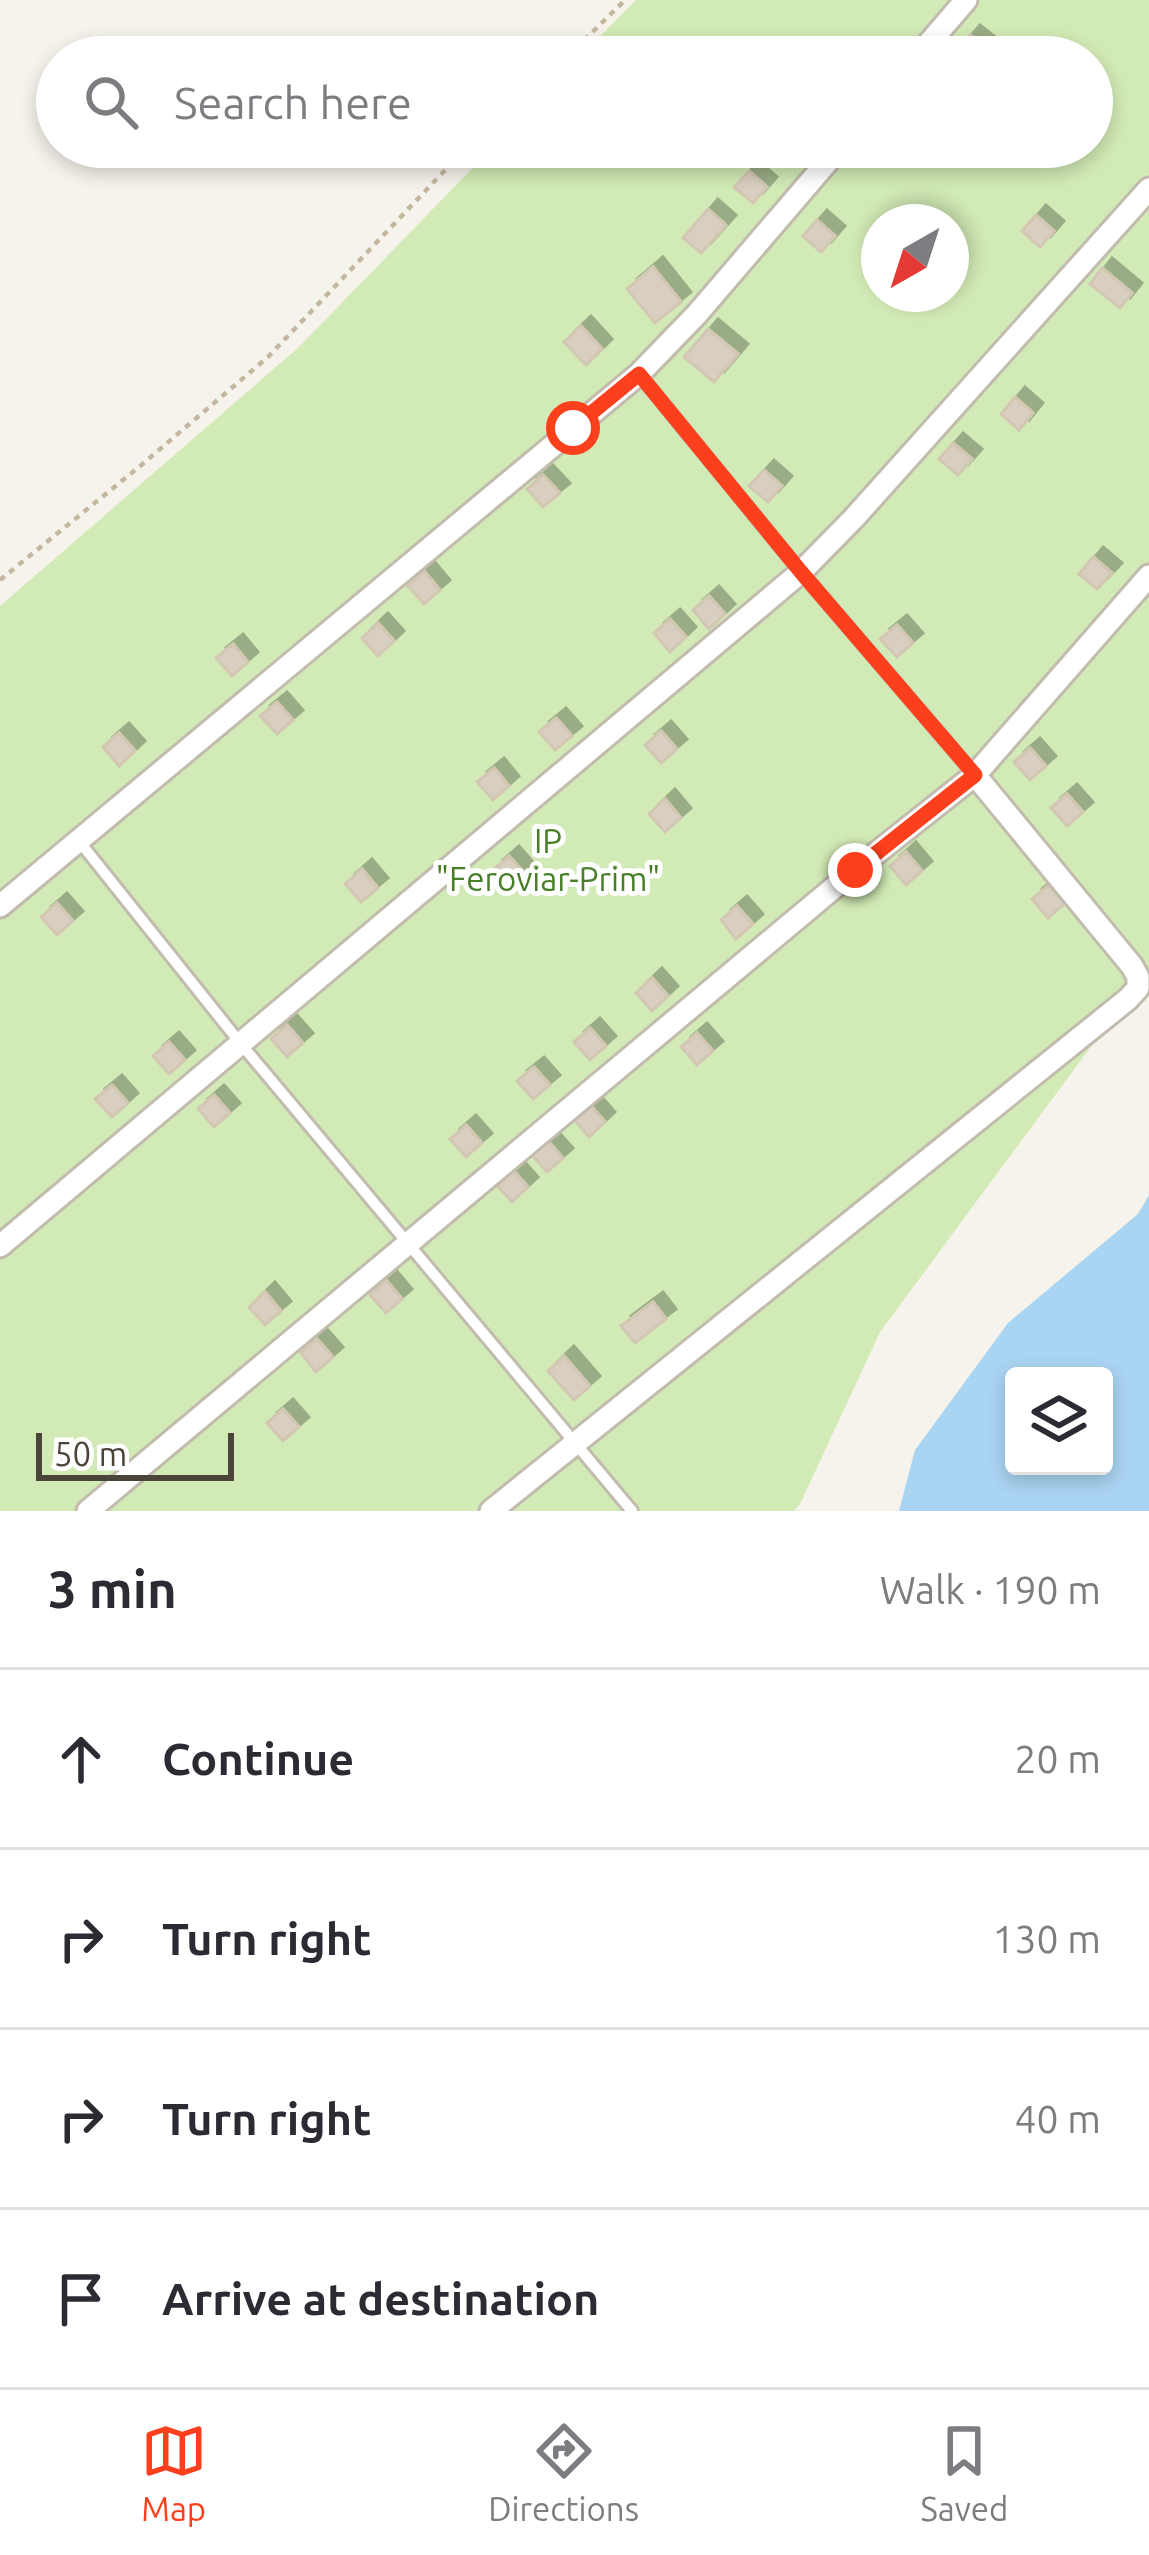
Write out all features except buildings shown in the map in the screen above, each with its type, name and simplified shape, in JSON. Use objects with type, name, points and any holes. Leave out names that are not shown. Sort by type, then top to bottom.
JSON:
[{"type":"street","points":[[935,36],[966,0]]},
{"type":"street","points":[[0,906],[639,374],[698,314],[822,168]]},
{"type":"street","points":[[0,1246],[801,572],[1149,189]]},
{"type":"street","points":[[88,1511],[975,775],[1149,576]]},
{"type":"street","points":[[491,1511],[1138,988],[1132,966],[975,775]]},
{"type":"lane","points":[[639,374],[975,775]]},
{"type":"lane","points":[[79,841],[241,1044],[632,1511]]},
{"type":"path","points":[[588,36],[625,0]]},
{"type":"path","points":[[0,580],[268,357],[447,168]]},
{"type":"green space","name":"IP \"Feroviar-Prim\"","points":[[636,0],[1149,0],[1149,968],[880,1332],[794,1511],[0,1511],[0,606],[299,347],[473,168],[1113,168],[1113,36],[601,36]]},
{"type":"water","points":[[1149,1195],[1149,1511],[899,1511],[915,1450],[1008,1323],[1138,1214]]},
{"type":"route","points":[[573,428],[639,374],[975,775],[855,870]]}]
